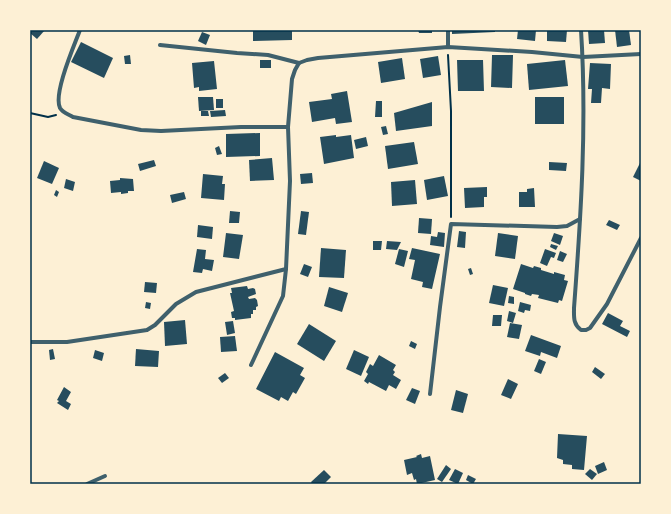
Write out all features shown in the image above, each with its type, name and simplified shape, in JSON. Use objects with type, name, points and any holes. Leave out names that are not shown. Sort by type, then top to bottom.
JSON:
[{"type":"street","points":[[80,30],[58,97],[60,107],[65,113],[73,117],[141,130],[161,131],[241,127],[288,127]]},
{"type":"street","points":[[448,30],[448,47]]},
{"type":"street","points":[[582,30],[584,121],[583,186],[574,320],[577,327],[581,330],[590,328],[607,304],[641,238]]},
{"type":"street","points":[[160,45],[268,55],[299,63]]},
{"type":"street","points":[[252,364],[282,296],[286,269],[290,181],[288,127],[292,79],[294,70],[299,63],[318,58],[448,47],[532,52],[583,57],[641,54]]},
{"type":"street","points":[[430,394],[451,224],[557,227],[567,226],[580,219]]},
{"type":"street","points":[[30,342],[67,342],[147,330],[155,325],[176,304],[196,292],[286,269]]},
{"type":"street","points":[[87,484],[105,476]]},
{"type":"path","points":[[448,47],[451,111],[451,224]]},
{"type":"path","points":[[30,113],[48,117],[65,113]]},
{"type":"building","points":[[30,30],[45,30],[37,39],[30,33]]},
{"type":"building","points":[[253,30],[292,30],[292,40],[253,41]]},
{"type":"building","points":[[418,30],[432,30],[432,33],[419,33]]},
{"type":"building","points":[[452,30],[495,30],[495,32],[452,34]]},
{"type":"building","points":[[518,30],[536,30],[535,41],[517,39]]},
{"type":"building","points":[[547,30],[567,30],[566,42],[547,41]]},
{"type":"building","points":[[588,30],[604,30],[605,43],[589,44]]},
{"type":"building","points":[[615,30],[629,30],[631,45],[617,47]]},
{"type":"building","points":[[202,32],[210,35],[206,45],[198,41]]},
{"type":"building","points":[[81,42],[113,58],[104,78],[71,62]]},
{"type":"building","points":[[130,55],[131,64],[125,64],[124,56]]},
{"type":"building","points":[[492,55],[513,55],[512,88],[491,87]]},
{"type":"building","points":[[438,56],[441,75],[423,78],[420,59]]},
{"type":"building","points":[[402,58],[405,79],[381,83],[378,62]]},
{"type":"building","points":[[260,60],[271,60],[271,68],[260,68]]},
{"type":"building","points":[[457,60],[483,60],[484,91],[458,91]]},
{"type":"building","points":[[565,60],[568,86],[529,90],[527,64]]},
{"type":"building","points":[[214,61],[217,89],[199,91],[199,87],[194,88],[192,63]]},
{"type":"building","points":[[590,63],[611,64],[610,89],[602,88],[601,103],[591,103],[592,89],[588,89]]},
{"type":"building","points":[[347,91],[352,122],[336,124],[335,118],[312,122],[309,102],[332,99],[331,94]]},
{"type":"building","points":[[198,97],[213,97],[214,110],[199,111]]},
{"type":"building","points":[[535,97],[564,97],[564,124],[535,124]]},
{"type":"building","points":[[216,99],[223,99],[223,108],[216,108]]},
{"type":"building","points":[[376,101],[382,101],[382,117],[375,117]]},
{"type":"building","points":[[432,102],[432,126],[396,131],[394,113]]},
{"type":"building","points":[[225,110],[226,116],[211,117],[210,111]]},
{"type":"building","points":[[201,111],[208,111],[209,116],[201,116]]},
{"type":"building","points":[[386,126],[388,134],[383,135],[381,127]]},
{"type":"building","points":[[260,133],[260,156],[226,157],[226,134]]},
{"type":"building","points":[[336,135],[336,137],[351,135],[354,158],[324,164],[320,137]]},
{"type":"building","points":[[366,137],[368,146],[356,149],[354,140]]},
{"type":"building","points":[[414,142],[418,164],[388,169],[385,146]]},
{"type":"building","points":[[219,146],[222,154],[217,155],[215,148]]},
{"type":"building","points":[[272,158],[274,180],[250,181],[249,160]]},
{"type":"building","points":[[154,160],[156,166],[140,171],[138,164]]},
{"type":"building","points":[[44,161],[59,168],[52,184],[37,178]]},
{"type":"building","points":[[641,161],[641,181],[633,177]]},
{"type":"building","points":[[549,162],[567,163],[566,171],[549,170]]},
{"type":"building","points":[[312,173],[313,183],[301,184],[300,174]]},
{"type":"building","points":[[203,174],[223,176],[222,184],[225,184],[224,200],[201,198]]},
{"type":"building","points":[[444,176],[448,196],[427,200],[424,180]]},
{"type":"building","points":[[120,178],[133,179],[134,191],[128,191],[128,193],[121,194],[121,192],[111,193],[110,181],[120,180]]},
{"type":"building","points":[[66,179],[75,182],[73,191],[64,188]]},
{"type":"building","points":[[415,180],[417,204],[392,206],[391,182]]},
{"type":"building","points":[[487,187],[487,197],[484,197],[484,207],[465,208],[464,188]]},
{"type":"building","points":[[534,188],[535,207],[519,207],[519,192],[527,192],[527,189]]},
{"type":"building","points":[[56,190],[59,192],[57,197],[54,195]]},
{"type":"building","points":[[184,192],[186,199],[172,203],[170,195]]},
{"type":"building","points":[[230,211],[240,212],[239,223],[229,223]]},
{"type":"building","points":[[301,211],[309,212],[306,235],[298,234]]},
{"type":"building","points":[[419,218],[432,219],[431,234],[418,233]]},
{"type":"building","points":[[609,220],[620,225],[617,230],[606,225]]},
{"type":"building","points":[[198,225],[213,227],[212,239],[197,237]]},
{"type":"building","points":[[459,231],[466,232],[465,248],[457,247]]},
{"type":"building","points":[[438,232],[445,233],[444,247],[430,245],[431,236],[437,237]]},
{"type":"building","points":[[226,233],[243,235],[239,259],[223,257]]},
{"type":"building","points":[[498,233],[518,236],[515,259],[495,256]]},
{"type":"building","points":[[554,233],[563,236],[560,245],[551,241]]},
{"type":"building","points":[[373,241],[382,241],[381,250],[373,250]]},
{"type":"building","points":[[387,241],[401,242],[397,250],[386,249]]},
{"type":"building","points":[[551,244],[558,246],[556,250],[550,247]]},
{"type":"building","points":[[321,248],[346,250],[344,278],[319,277]]},
{"type":"building","points":[[412,248],[440,254],[432,289],[422,287],[423,282],[411,279],[415,260],[409,259]]},
{"type":"building","points":[[197,249],[206,250],[205,259],[214,260],[212,271],[203,269],[202,273],[193,272]]},
{"type":"building","points":[[399,249],[408,251],[404,267],[395,264]]},
{"type":"building","points":[[545,249],[556,253],[554,258],[551,257],[547,266],[540,263]]},
{"type":"building","points":[[560,251],[567,254],[563,262],[557,260]]},
{"type":"building","points":[[304,264],[312,267],[308,277],[300,274]]},
{"type":"building","points":[[521,264],[533,268],[534,266],[541,268],[541,270],[554,274],[554,272],[565,275],[564,280],[568,281],[562,301],[559,300],[558,303],[538,298],[539,295],[532,294],[531,296],[513,289]]},
{"type":"building","points":[[471,268],[473,274],[470,275],[468,269]]},
{"type":"building","points":[[145,282],[157,283],[156,293],[144,292]]},
{"type":"building","points":[[493,285],[508,288],[504,306],[489,303]]},
{"type":"building","points":[[247,286],[248,289],[255,289],[256,294],[248,297],[249,299],[255,298],[258,306],[256,307],[256,310],[253,310],[251,318],[235,320],[235,318],[232,318],[231,312],[234,311],[230,293],[232,293],[231,288]]},
{"type":"building","points":[[329,287],[348,293],[342,312],[324,306]]},
{"type":"building","points":[[509,296],[514,297],[514,304],[508,303]]},
{"type":"building","points":[[146,302],[151,303],[150,309],[145,308]]},
{"type":"building","points":[[520,302],[531,305],[530,311],[525,310],[524,313],[518,311]]},
{"type":"building","points":[[509,311],[516,313],[513,323],[507,321]]},
{"type":"building","points":[[608,313],[623,321],[620,326],[630,331],[627,337],[602,324]]},
{"type":"building","points":[[493,315],[502,315],[501,326],[492,326]]},
{"type":"building","points":[[185,320],[187,344],[165,346],[164,322]]},
{"type":"building","points":[[233,321],[235,333],[227,335],[225,322]]},
{"type":"building","points":[[510,323],[522,325],[519,339],[507,337]]},
{"type":"building","points":[[309,324],[336,341],[324,361],[297,344]]},
{"type":"building","points":[[531,335],[561,346],[557,358],[541,352],[540,356],[525,351]]},
{"type":"building","points":[[235,336],[237,351],[221,352],[220,337]]},
{"type":"building","points":[[411,341],[417,344],[415,349],[409,346]]},
{"type":"building","points":[[53,349],[55,359],[50,360],[49,350]]},
{"type":"building","points":[[136,349],[159,351],[158,367],[135,366]]},
{"type":"building","points":[[95,350],[104,353],[102,361],[93,358]]},
{"type":"building","points":[[354,350],[369,357],[361,376],[346,369]]},
{"type":"building","points":[[275,352],[304,368],[300,375],[305,378],[296,394],[293,392],[288,401],[281,397],[279,401],[256,389]]},
{"type":"building","points":[[379,355],[396,365],[393,370],[395,372],[393,375],[401,380],[396,389],[389,385],[386,391],[364,381],[368,374],[366,372],[370,364],[373,366]]},
{"type":"building","points":[[539,359],[546,362],[541,374],[534,371]]},
{"type":"building","points":[[595,367],[605,374],[601,379],[592,372]]},
{"type":"building","points":[[225,373],[229,378],[222,383],[218,378]]},
{"type":"building","points":[[508,379],[518,384],[511,399],[501,395]]},
{"type":"building","points":[[64,387],[71,392],[66,401],[71,404],[68,410],[57,403],[59,401],[57,400]]},
{"type":"building","points":[[412,388],[420,391],[415,404],[406,400]]},
{"type":"building","points":[[456,390],[468,394],[463,413],[451,410]]},
{"type":"building","points":[[558,434],[587,436],[584,470],[572,469],[572,465],[563,464],[563,460],[557,458]]},
{"type":"building","points":[[421,454],[422,458],[430,456],[435,480],[417,484],[412,473],[407,475],[404,460],[417,457],[416,456]]},
{"type":"building","points":[[604,462],[607,470],[598,474],[595,466]]},
{"type":"building","points":[[446,465],[451,469],[442,482],[437,479]]},
{"type":"building","points":[[455,469],[463,473],[458,484],[449,480]]},
{"type":"building","points":[[590,469],[597,474],[592,480],[585,474]]},
{"type":"building","points":[[324,470],[331,477],[324,484],[312,484],[311,482]]},
{"type":"building","points":[[468,475],[476,479],[473,484],[466,480]]}]
